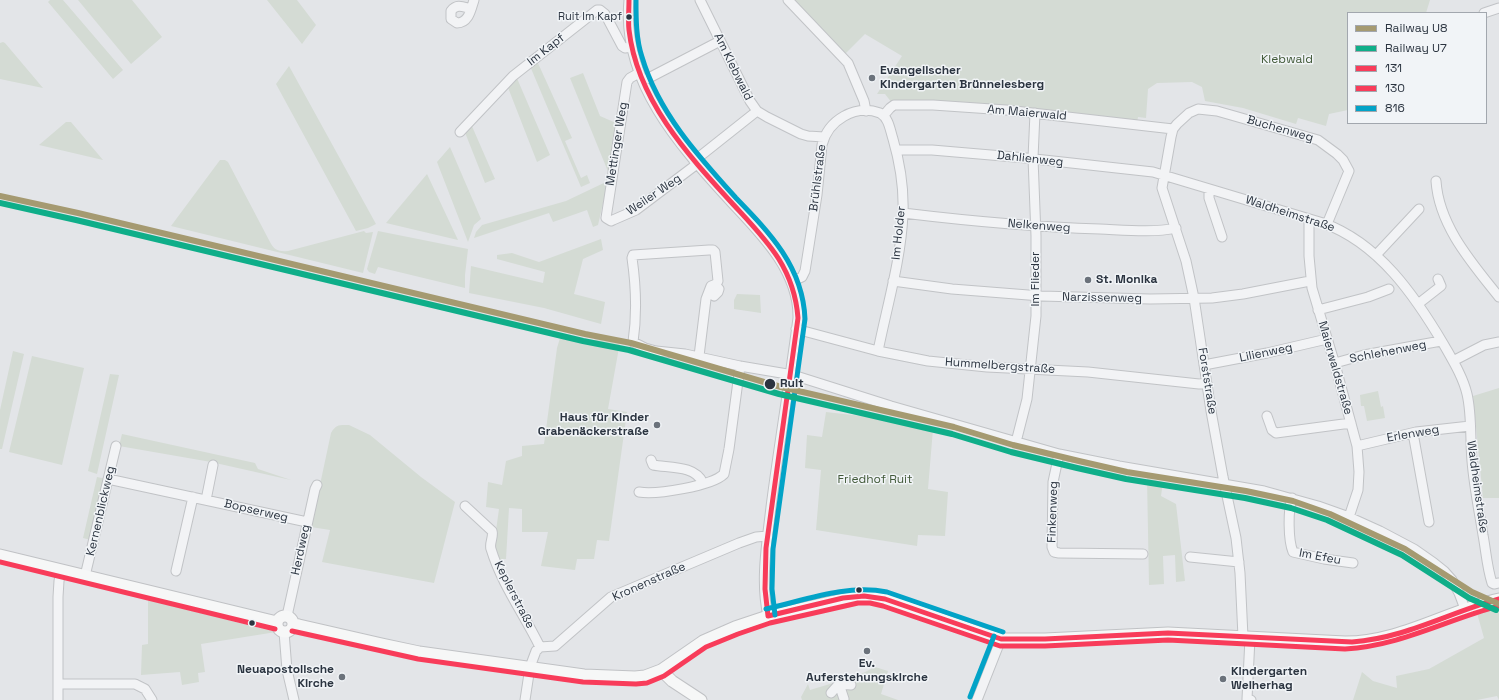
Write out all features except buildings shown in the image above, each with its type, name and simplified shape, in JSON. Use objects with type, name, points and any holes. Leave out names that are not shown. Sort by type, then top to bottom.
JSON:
[{"type":"main road","points":[[0,555],[401,649],[584,675],[625,678],[645,676],[660,670],[707,639],[735,627],[768,616],[857,596],[872,596],[1001,639],[1040,640],[1152,633],[1339,642],[1371,641],[1403,633],[1465,609],[1499,599]]},
{"type":"main road","points":[[284,632],[289,631],[286,621]]},
{"type":"main road","points":[[660,670],[670,680],[701,700]]},
{"type":"street","points":[[471,9],[474,0]]},
{"type":"street","points":[[629,0],[628,25],[631,47],[641,77],[660,114],[695,163],[750,222],[772,249],[791,282],[798,304],[796,329],[778,449],[768,536],[764,582],[768,616]]},
{"type":"street","name":"Am Klebwald","points":[[700,0],[750,101],[757,111],[762,115],[801,134],[824,137]]},
{"type":"street","points":[[788,0],[848,63],[864,101],[866,111]]},
{"type":"street","points":[[1487,12],[1499,8]]},
{"type":"street","name":"Im Kapf","points":[[460,132],[481,108],[515,74],[597,10],[602,11],[605,14],[622,46],[631,47]]},
{"type":"street","name":"Mettinger Weg","points":[[608,220],[606,218],[606,214],[627,82],[630,78],[641,77],[720,41]]},
{"type":"street","name":"Am Maierwald","points":[[884,115],[893,106],[912,105],[1035,113],[1173,129]]},
{"type":"street","name":"Buchenweg","points":[[1173,129],[1179,121],[1189,113],[1197,109],[1208,110],[1239,117],[1312,138],[1323,143],[1340,156],[1349,171],[1327,224]]},
{"type":"street","name":"Weiler Weg","points":[[608,220],[613,220],[636,210],[757,111]]},
{"type":"street","name":"Brühlstraße","points":[[791,282],[802,277],[805,271],[822,145],[828,128],[842,116],[852,112],[877,112],[884,115]]},
{"type":"street","name":"Im Flieder","points":[[1016,442],[1027,399],[1036,316],[1036,226],[1033,158],[1035,113]]},
{"type":"street","name":"Im Holder","points":[[878,351],[893,281],[903,213],[902,182],[896,150],[887,120],[884,115]]},
{"type":"street","name":"Forststraße","points":[[1173,129],[1162,188],[1186,261],[1194,298],[1207,383],[1236,538],[1247,637],[1249,700]]},
{"type":"street","name":"Dahlienweg","points":[[896,150],[932,150],[1033,158],[1139,170],[1164,175]]},
{"type":"street","name":"Waldheimstraße","points":[[1164,175],[1327,224],[1354,238],[1376,255],[1418,304],[1453,361],[1467,392],[1476,492],[1492,583],[1499,583]]},
{"type":"street","points":[[1436,181],[1439,200],[1453,234],[1460,246],[1499,297]]},
{"type":"street","points":[[1209,189],[1209,198],[1222,237]]},
{"type":"street","points":[[1376,255],[1418,209]]},
{"type":"street","name":"Nelkenweg","points":[[903,213],[963,221],[1036,226],[1130,230],[1176,228]]},
{"type":"street","name":"Maierwaldstraße","points":[[1309,218],[1310,281],[1335,363],[1357,446],[1359,483],[1357,497],[1350,517]]},
{"type":"street","points":[[699,356],[706,299],[709,293],[714,296],[717,294],[719,289],[715,285],[718,281],[716,253],[713,250],[633,255],[636,300],[633,342],[645,348],[656,351],[699,356],[740,366],[789,374],[1060,454],[1119,466],[1225,484],[1292,498],[1350,517],[1414,549],[1439,567],[1452,580],[1465,609]]},
{"type":"street","points":[[1418,304],[1441,286],[1438,279]]},
{"type":"street","name":"Narzissenweg","points":[[893,281],[952,289],[1036,296],[1115,299],[1194,298],[1243,294],[1310,281]]},
{"type":"street","points":[[1318,310],[1389,289]]},
{"type":"street","name":"Hummelbergstraße","points":[[796,329],[878,351],[934,362],[987,367],[1088,372],[1199,384],[1207,383]]},
{"type":"street","name":"Lilienweg","points":[[1204,365],[1267,353],[1327,339]]},
{"type":"street","name":"Schlehenweg","points":[[1335,363],[1364,355],[1441,341]]},
{"type":"street","points":[[1453,361],[1484,345],[1499,342]]},
{"type":"street","points":[[639,492],[648,493],[695,486],[720,478],[725,472],[740,366]]},
{"type":"street","points":[[1267,416],[1272,430],[1276,433],[1351,423]]},
{"type":"street","name":"Erlenweg","points":[[1357,446],[1413,433],[1470,426]]},
{"type":"street","points":[[1413,433],[1429,522]]},
{"type":"street","name":"Kernenblickweg","points":[[85,576],[116,446]]},
{"type":"street","name":"Finkenweg","points":[[1060,454],[1053,482],[1052,549],[1056,553],[1144,554]]},
{"type":"street","points":[[651,460],[656,466],[688,471],[700,478],[703,483]]},
{"type":"street","points":[[206,500],[213,465]]},
{"type":"street","name":"Bopserweg","points":[[108,479],[307,522]]},
{"type":"street","name":"Herdweg","points":[[286,621],[307,522],[317,485]]},
{"type":"street","points":[[176,571],[192,497]]},
{"type":"street","name":"Im Efeu","points":[[1292,498],[1289,508],[1289,520],[1293,552],[1324,559],[1353,563]]},
{"type":"street","name":"Keplerstraße","points":[[465,506],[492,531],[493,536],[491,547],[502,576],[540,647]]},
{"type":"street","name":"Kronenstraße","points":[[540,647],[555,646],[611,597],[712,554],[756,537],[768,536]]},
{"type":"street","points":[[1190,557],[1239,562]]},
{"type":"street","points":[[58,700],[58,597],[59,581],[62,570]]},
{"type":"street","points":[[284,632],[287,670],[294,700]]},
{"type":"street","points":[[977,700],[1001,639]]},
{"type":"street","points":[[525,700],[530,667],[536,651],[540,647]]},
{"type":"street","points":[[58,684],[135,684],[145,689],[152,700]]},
{"type":"street","points":[[844,699],[835,685],[851,685]]},
{"type":"green space","points":[[50,0],[63,0],[123,70],[113,79],[48,2]]},
{"type":"green space","points":[[78,0],[132,0],[162,37],[131,64]]},
{"type":"green space","points":[[267,0],[297,0],[316,25],[302,44]]},
{"type":"green space","name":"Klebwald","points":[[792,0],[1430,0],[1426,12],[1347,12],[1347,110],[1329,114],[1326,126],[1298,118],[1296,124],[1243,108],[1205,101],[1202,87],[1192,82],[1157,83],[1148,89],[1146,118],[1138,117],[1137,123],[892,103],[885,94],[877,94],[902,56],[865,34],[845,54]]},
{"type":"green space","points":[[3,42],[43,88],[0,79],[0,43]]},
{"type":"green space","points":[[537,61],[572,138],[565,141],[581,178],[587,175],[590,183],[581,187],[530,66]]},
{"type":"green space","points":[[289,66],[376,224],[356,231],[276,84]]},
{"type":"green space","points":[[583,73],[600,116],[616,123],[609,174],[570,78]]},
{"type":"green space","points":[[516,76],[550,155],[537,162],[507,85]]},
{"type":"green space","points":[[66,122],[71,122],[103,160],[39,145]]},
{"type":"green space","points":[[471,124],[495,179],[485,183],[464,130]]},
{"type":"green space","points":[[450,147],[481,219],[474,225],[468,242],[437,162]]},
{"type":"green space","points":[[220,160],[225,160],[228,162],[270,242],[277,250],[288,251],[364,231],[366,233],[373,232],[363,273],[171,226]]},
{"type":"green space","points":[[427,174],[458,240],[386,223]]},
{"type":"green space","points":[[608,181],[598,225],[593,227],[587,210],[553,222],[549,213],[474,238],[476,232],[482,225],[566,201]]},
{"type":"green space","points":[[378,231],[468,249],[465,288],[378,267],[375,274],[369,272],[367,269]]},
{"type":"green space","points":[[601,239],[603,250],[583,259],[574,294],[605,302],[601,324],[544,308],[469,293],[471,266],[543,283],[545,272],[497,259],[497,255],[512,253],[539,262]]},
{"type":"green space","points":[[737,294],[760,295],[761,313],[734,309],[734,300]]},
{"type":"green space","points":[[601,337],[620,342],[608,409],[627,412],[609,541],[597,540],[594,559],[577,559],[575,570],[541,566],[548,532],[522,532],[522,509],[509,508],[506,559],[503,559],[502,566],[494,545],[499,509],[486,507],[488,482],[502,485],[506,461],[522,456],[522,446],[544,444],[557,348],[560,338],[584,344]]},
{"type":"green space","points":[[13,351],[24,354],[2,449],[0,449],[0,410]]},
{"type":"green space","points":[[32,356],[84,368],[62,465],[9,452]]},
{"type":"green space","points":[[110,374],[119,375],[97,474],[88,471]]},
{"type":"green space","points":[[1499,388],[1499,498],[1483,498],[1473,396]]},
{"type":"green space","points":[[1378,391],[1385,418],[1367,421],[1364,406],[1361,406],[1360,395]]},
{"type":"green space","name":"Friedhof Ruit","points":[[826,412],[888,419],[933,429],[928,489],[948,492],[945,536],[918,535],[917,546],[816,530],[821,470],[805,468],[807,435],[822,437]]},
{"type":"green space","points":[[349,425],[370,435],[421,477],[455,502],[434,583],[322,562],[330,530],[311,527],[331,433],[338,426]]},
{"type":"green space","points":[[122,434],[255,463],[258,469],[291,480],[211,462],[119,446]]},
{"type":"green space","points":[[97,477],[106,479],[91,540],[83,538]]},
{"type":"green space","points":[[1147,478],[1163,482],[1161,496],[1176,504],[1185,581],[1176,582],[1175,555],[1163,556],[1164,584],[1149,585]]},
{"type":"green space","points":[[148,600],[276,632],[201,644],[205,672],[198,673],[199,682],[182,685],[180,672],[141,675],[142,645],[148,644]]},
{"type":"green space","points":[[1499,609],[1499,700],[1497,696],[1477,700],[1353,700],[1362,672],[1373,681],[1397,688],[1396,676],[1429,669],[1484,638],[1477,613]]},
{"type":"green space","points":[[875,667],[888,671],[881,694],[898,700],[802,700],[801,697],[808,684],[810,690],[843,680],[841,674],[859,675]]},
{"type":"rail line","name":"U8","points":[[0,196],[78,213],[585,334],[631,343],[781,387],[954,427],[1013,445],[1079,461],[1127,472],[1246,491],[1293,501],[1330,514],[1405,549],[1472,592],[1499,604]]},
{"type":"rail line","name":"U7","points":[[0,203],[583,341],[629,350],[779,394],[952,434],[1011,452],[1077,468],[1126,479],[1245,498],[1291,508],[1327,520],[1402,555],[1469,598],[1496,610]]},
{"type":"transit line","name":"131","points":[[629,0],[629,30],[634,55],[642,79],[653,102],[666,124],[698,165],[755,228],[776,254],[791,283],[795,300],[798,318],[766,548],[765,589],[768,616]]},
{"type":"transit line","name":"816","points":[[636,0],[637,29],[640,50],[649,77],[658,96],[669,115],[694,149],[736,198],[761,224],[782,252],[791,267],[803,300],[805,319],[773,549],[772,589],[775,615]]},
{"type":"transit line","name":"130","points":[[0,562],[275,629]]},
{"type":"transit line","name":"816","points":[[766,609],[841,591],[872,590],[887,592],[1003,632]]},
{"type":"transit line","name":"131","points":[[768,616],[843,598],[864,596],[885,599],[1001,639],[1045,639],[1168,633],[1352,642],[1391,636],[1499,599]]},
{"type":"transit line","name":"130","points":[[292,631],[418,659],[583,682],[636,684],[647,683],[664,676],[706,647],[738,634],[770,623],[858,603],[870,603],[883,606],[1000,646],[1045,646],[1168,640],[1345,649],[1365,647],[1404,638],[1499,606]]},
{"type":"transit line","name":"816","points":[[970,697],[994,636]]},
{"type":"place","name":"Ruit Im Kapf","points":[[629,17]]},
{"type":"place","name":"Evangelischer Kindergarten Brünnelesberg","points":[[872,78]]},
{"type":"place","name":"St. Monika","points":[[1088,280]]},
{"type":"place","name":"Ruit","points":[[770,384]]},
{"type":"place","name":"Haus für Kinder Grabenäckerstraße","points":[[657,425]]},
{"type":"place","name":"Ev. Auferstehungskirche","points":[[867,651]]},
{"type":"place","name":"Neuapostolische Kirche","points":[[342,677]]},
{"type":"place","name":"Kindergarten Weiherhag","points":[[1223,679]]}]
